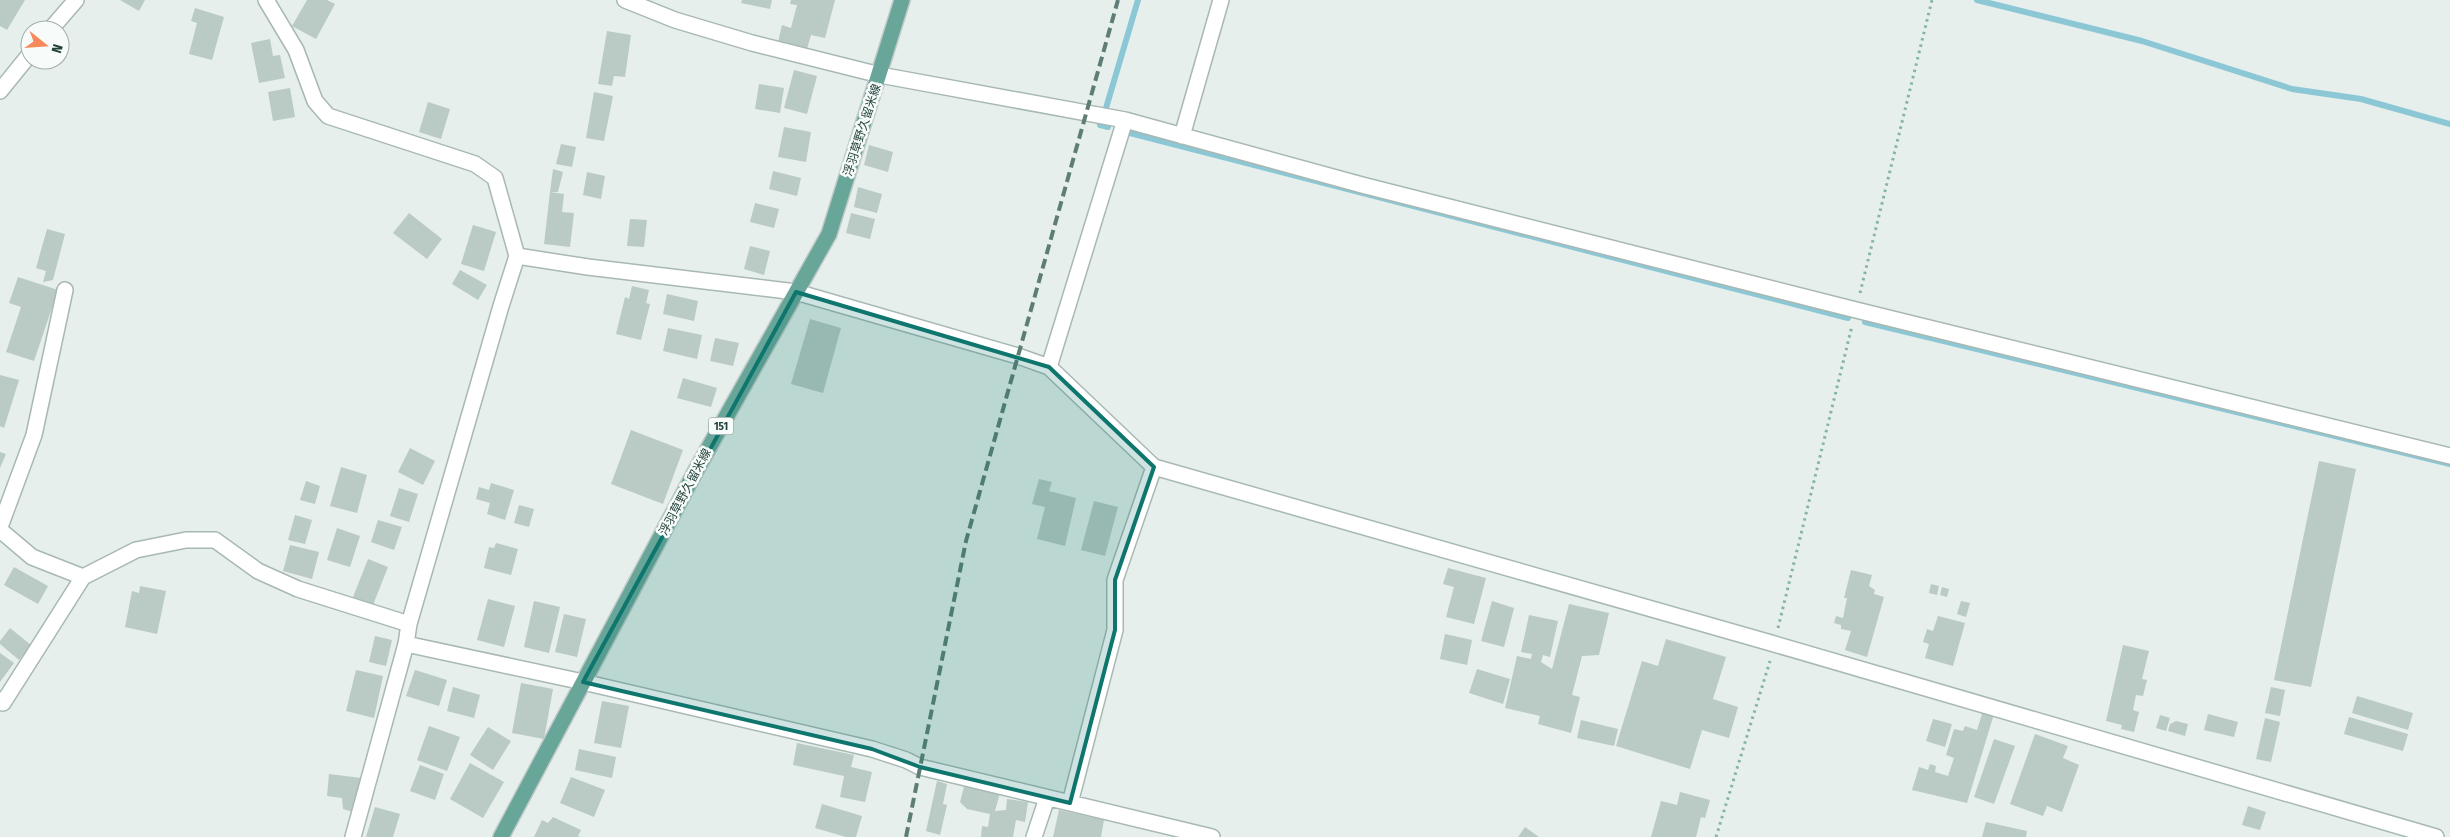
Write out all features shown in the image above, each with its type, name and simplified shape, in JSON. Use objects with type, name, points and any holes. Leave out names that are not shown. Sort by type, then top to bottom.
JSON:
[{"type":"main road","name":"浮羽草野久留米線","points":[[501,837],[695,472],[829,234],[902,0]]},
{"type":"street","points":[[59,20],[76,0]]},
{"type":"street","points":[[266,0],[296,50],[315,100],[328,116],[475,164],[495,178],[517,256],[409,624],[406,644],[354,837]]},
{"type":"street","points":[[625,0],[674,20],[735,38],[880,75],[1125,120],[1856,310],[2450,456]]},
{"type":"street","points":[[1182,136],[1222,0]]},
{"type":"street","points":[[0,91],[20,66]]},
{"type":"street","points":[[1049,367],[1125,120]]},
{"type":"street","points":[[517,256],[588,268],[796,292],[1049,367],[1154,467],[1774,644],[2436,837]]},
{"type":"street","points":[[66,290],[34,434],[0,528],[32,557],[83,578]]},
{"type":"street","points":[[1070,803],[1116,630],[1115,580],[1154,467]]},
{"type":"street","points":[[0,700],[3,703],[83,578],[136,550],[186,540],[216,540],[258,571],[298,589],[409,624]]},
{"type":"street","points":[[406,644],[583,682],[872,749],[906,760],[920,767],[1212,837]]},
{"type":"street","points":[[1034,837],[1047,798]]},
{"type":"path","points":[[1716,837],[1774,644],[1932,0]]},
{"type":"highlighted area","points":[[796,292],[1049,367],[1154,467],[1115,580],[1115,630],[1070,803],[920,767],[872,749],[583,682]]},
{"type":"building","points":[[0,0],[25,0],[7,30],[0,26]]},
{"type":"building","points":[[120,0],[145,0],[139,11]]},
{"type":"building","points":[[307,0],[327,0],[335,4],[316,39],[292,26]]},
{"type":"building","points":[[742,0],[772,0],[770,9],[741,3]]},
{"type":"building","points":[[791,0],[835,0],[825,38],[811,35],[807,49],[778,42],[782,25],[791,28],[797,5],[790,4]]},
{"type":"building","points":[[195,8],[224,17],[212,60],[189,54],[197,23],[191,21]]},
{"type":"building","points":[[607,31],[631,35],[625,77],[614,76],[612,86],[598,84]]},
{"type":"building","points":[[270,39],[273,56],[280,55],[285,78],[259,83],[251,43]]},
{"type":"building","points":[[794,70],[817,76],[807,114],[784,108]]},
{"type":"building","points":[[759,84],[784,88],[780,113],[755,109]]},
{"type":"building","points":[[290,88],[295,117],[273,121],[268,92]]},
{"type":"building","points":[[594,92],[613,96],[604,141],[586,138]]},
{"type":"building","points":[[428,102],[450,109],[441,139],[419,132]]},
{"type":"building","points":[[784,127],[811,132],[806,162],[778,157]]},
{"type":"building","points":[[561,144],[576,147],[572,167],[556,164]]},
{"type":"building","points":[[869,145],[893,152],[888,172],[864,165]]},
{"type":"building","points":[[553,169],[563,172],[558,192],[550,192]]},
{"type":"building","points":[[773,171],[801,178],[797,196],[769,189]]},
{"type":"building","points":[[587,172],[605,176],[601,199],[583,195]]},
{"type":"building","points":[[858,187],[882,194],[877,213],[854,207]]},
{"type":"building","points":[[550,192],[564,194],[562,212],[574,213],[570,247],[544,244]]},
{"type":"building","points":[[755,203],[779,209],[774,228],[750,222]]},
{"type":"building","points":[[409,213],[442,239],[427,259],[393,233]]},
{"type":"building","points":[[851,213],[875,219],[870,239],[846,233]]},
{"type":"building","points":[[630,219],[647,220],[644,247],[627,246]]},
{"type":"building","points":[[473,225],[496,232],[484,271],[461,264]]},
{"type":"building","points":[[47,229],[65,234],[53,280],[43,282],[46,271],[36,268]]},
{"type":"building","points":[[750,246],[770,251],[764,275],[744,269]]},
{"type":"building","points":[[460,270],[487,285],[478,300],[452,284]]},
{"type":"building","points":[[18,277],[58,290],[34,361],[6,352],[21,307],[9,303]]},
{"type":"building","points":[[632,286],[649,290],[646,303],[650,304],[641,340],[616,334],[625,297],[629,299]]},
{"type":"building","points":[[667,294],[698,301],[694,321],[663,314]]},
{"type":"building","points":[[810,319],[841,328],[823,393],[791,384]]},
{"type":"building","points":[[668,328],[702,335],[697,359],[663,351]]},
{"type":"building","points":[[715,338],[739,343],[733,366],[710,361]]},
{"type":"building","points":[[0,375],[19,380],[4,428],[0,426]]},
{"type":"building","points":[[683,378],[717,388],[711,407],[677,398]]},
{"type":"building","points":[[631,430],[683,450],[663,504],[611,484]]},
{"type":"building","points":[[410,448],[435,461],[423,485],[398,472]]},
{"type":"building","points":[[0,452],[6,454],[0,468]]},
{"type":"building","points":[[2319,461],[2356,469],[2311,687],[2274,680]]},
{"type":"building","points":[[341,467],[367,475],[357,513],[330,506]]},
{"type":"building","points":[[1039,479],[1052,482],[1049,491],[1076,498],[1065,546],[1037,539],[1045,507],[1032,504]]},
{"type":"building","points":[[306,481],[320,486],[315,504],[300,500]]},
{"type":"building","points":[[491,483],[514,490],[505,520],[487,514],[490,503],[476,499],[479,487],[489,490]]},
{"type":"building","points":[[399,488],[418,494],[409,522],[390,516]]},
{"type":"building","points":[[1094,501],[1118,507],[1105,556],[1081,550]]},
{"type":"building","points":[[519,505],[534,509],[529,527],[514,523]]},
{"type":"building","points":[[295,515],[312,520],[305,544],[288,540]]},
{"type":"building","points":[[378,520],[402,527],[394,550],[371,542]]},
{"type":"building","points":[[337,528],[360,536],[350,567],[327,560]]},
{"type":"building","points":[[496,543],[518,549],[511,575],[484,568],[489,547],[494,548]]},
{"type":"building","points":[[290,545],[319,552],[312,579],[283,571]]},
{"type":"building","points":[[368,559],[388,567],[373,605],[353,597]]},
{"type":"building","points":[[14,567],[48,586],[38,604],[4,585]]},
{"type":"building","points":[[1448,568],[1486,578],[1474,624],[1446,617],[1454,587],[1443,584]]},
{"type":"building","points":[[1851,570],[1872,575],[1869,586],[1875,590],[1874,594],[1884,597],[1867,657],[1845,650],[1851,631],[1841,629],[1841,625],[1834,623],[1836,616],[1843,618],[1847,598],[1844,598]]},
{"type":"building","points":[[1931,584],[1939,586],[1937,595],[1929,593]]},
{"type":"building","points":[[140,586],[166,591],[157,634],[125,627],[132,591],[139,593]]},
{"type":"building","points":[[1942,587],[1949,589],[1947,597],[1940,595]]},
{"type":"building","points":[[488,599],[515,606],[504,647],[477,640]]},
{"type":"building","points":[[534,601],[560,607],[549,653],[524,647]]},
{"type":"building","points":[[1492,601],[1514,608],[1504,647],[1481,641]]},
{"type":"building","points":[[1961,601],[1970,603],[1966,617],[1957,614]]},
{"type":"building","points":[[1569,604],[1609,613],[1599,655],[1582,656],[1572,695],[1580,697],[1571,733],[1538,724],[1540,716],[1505,708],[1517,656],[1531,659],[1532,654],[1521,652],[1529,615],[1558,621],[1550,657],[1543,655],[1541,662],[1552,669]]},
{"type":"building","points":[[564,614],[586,619],[577,657],[555,652]]},
{"type":"building","points":[[1938,616],[1965,623],[1953,666],[1925,658],[1929,644],[1923,642],[1927,629],[1933,631]]},
{"type":"building","points":[[10,628],[31,645],[19,660],[0,644],[0,641]]},
{"type":"building","points":[[1445,634],[1472,640],[1467,665],[1440,659]]},
{"type":"building","points":[[375,636],[392,640],[386,666],[369,662]]},
{"type":"building","points":[[1666,639],[1726,657],[1713,699],[1738,707],[1729,738],[1702,730],[1690,769],[1616,746],[1642,661],[1658,666]]},
{"type":"building","points":[[2123,645],[2149,651],[2142,679],[2147,680],[2143,696],[2136,695],[2133,710],[2139,712],[2134,732],[2121,729],[2122,725],[2106,721]]},
{"type":"building","points":[[0,653],[14,663],[0,682]]},
{"type":"building","points":[[1477,669],[1510,679],[1503,704],[1469,693]]},
{"type":"building","points":[[356,670],[383,676],[374,718],[346,711]]},
{"type":"building","points":[[415,670],[447,680],[439,706],[406,696]]},
{"type":"building","points":[[521,683],[553,689],[544,739],[512,733]]},
{"type":"building","points":[[453,687],[480,695],[474,718],[447,711]]},
{"type":"building","points":[[2271,687],[2285,690],[2280,716],[2265,713]]},
{"type":"building","points":[[2357,696],[2413,713],[2408,730],[2352,713]]},
{"type":"building","points":[[602,701],[629,706],[621,748],[594,743]]},
{"type":"building","points":[[1983,711],[1994,714],[1967,803],[1912,790],[1919,767],[1928,770],[1930,764],[1936,766],[1935,772],[1948,776],[1954,758],[1946,755],[1954,729],[1963,731],[1965,726],[1977,730]]},
{"type":"building","points":[[2208,714],[2238,722],[2234,737],[2204,730]]},
{"type":"building","points":[[2160,715],[2170,718],[2166,731],[2156,728]]},
{"type":"building","points":[[2349,717],[2408,734],[2403,751],[2344,734]]},
{"type":"building","points":[[2265,718],[2280,722],[2271,762],[2256,759]]},
{"type":"building","points":[[1933,719],[1952,724],[1945,747],[1926,741]]},
{"type":"building","points":[[1581,720],[1618,729],[1614,746],[1577,738]]},
{"type":"building","points":[[2176,721],[2188,724],[2185,736],[2168,731],[2170,724]]},
{"type":"building","points":[[429,726],[460,737],[447,771],[417,760]]},
{"type":"building","points":[[488,727],[511,741],[493,770],[470,755]]},
{"type":"building","points":[[2035,734],[2068,746],[2063,758],[2079,765],[2062,812],[2047,806],[2043,816],[2010,804]]},
{"type":"building","points":[[1994,739],[2015,746],[1994,804],[1974,797]]},
{"type":"building","points":[[797,743],[854,755],[851,767],[872,772],[865,802],[840,797],[844,776],[793,765]]},
{"type":"building","points":[[579,749],[616,757],[612,778],[575,770]]},
{"type":"building","points":[[470,763],[504,782],[483,818],[450,799]]},
{"type":"building","points":[[420,765],[444,774],[435,800],[410,791]]},
{"type":"building","points":[[329,774],[361,778],[353,812],[343,809],[342,798],[327,796]]},
{"type":"building","points":[[571,777],[605,790],[594,817],[560,803]]},
{"type":"building","points":[[937,781],[947,784],[943,804],[947,805],[940,835],[926,831]]},
{"type":"building","points":[[965,783],[1000,793],[995,811],[1006,810],[1007,799],[1028,802],[1025,822],[1016,820],[1013,837],[981,837],[982,826],[988,827],[990,814],[967,809],[960,802]]},
{"type":"building","points":[[1680,792],[1710,800],[1705,818],[1701,817],[1696,837],[1651,837],[1661,801],[1677,805]]},
{"type":"building","points":[[822,804],[862,816],[856,837],[846,837],[815,828]]},
{"type":"building","points":[[2248,806],[2266,812],[2260,830],[2242,825]]},
{"type":"building","points":[[375,807],[400,814],[393,837],[366,837]]},
{"type":"building","points":[[1059,810],[1104,820],[1101,837],[1053,837]]},
{"type":"building","points":[[553,817],[581,830],[578,836],[581,837],[534,837],[542,820],[548,823]]},
{"type":"building","points":[[1986,822],[2027,831],[2026,837],[1982,837]]},
{"type":"building","points":[[1525,827],[1539,837],[1518,837]]},
{"type":"waterway","points":[[1106,108],[1138,0]]},
{"type":"waterway","points":[[1977,0],[2142,41],[2292,89],[2361,99],[2450,124]]},
{"type":"waterway","points":[[1101,123],[1100,125],[1108,127]]},
{"type":"waterway","points":[[1130,133],[1848,318]]},
{"type":"waterway","points":[[1865,322],[2450,464]]},
{"type":"railway","points":[[906,837],[966,541],[1118,0]]}]
